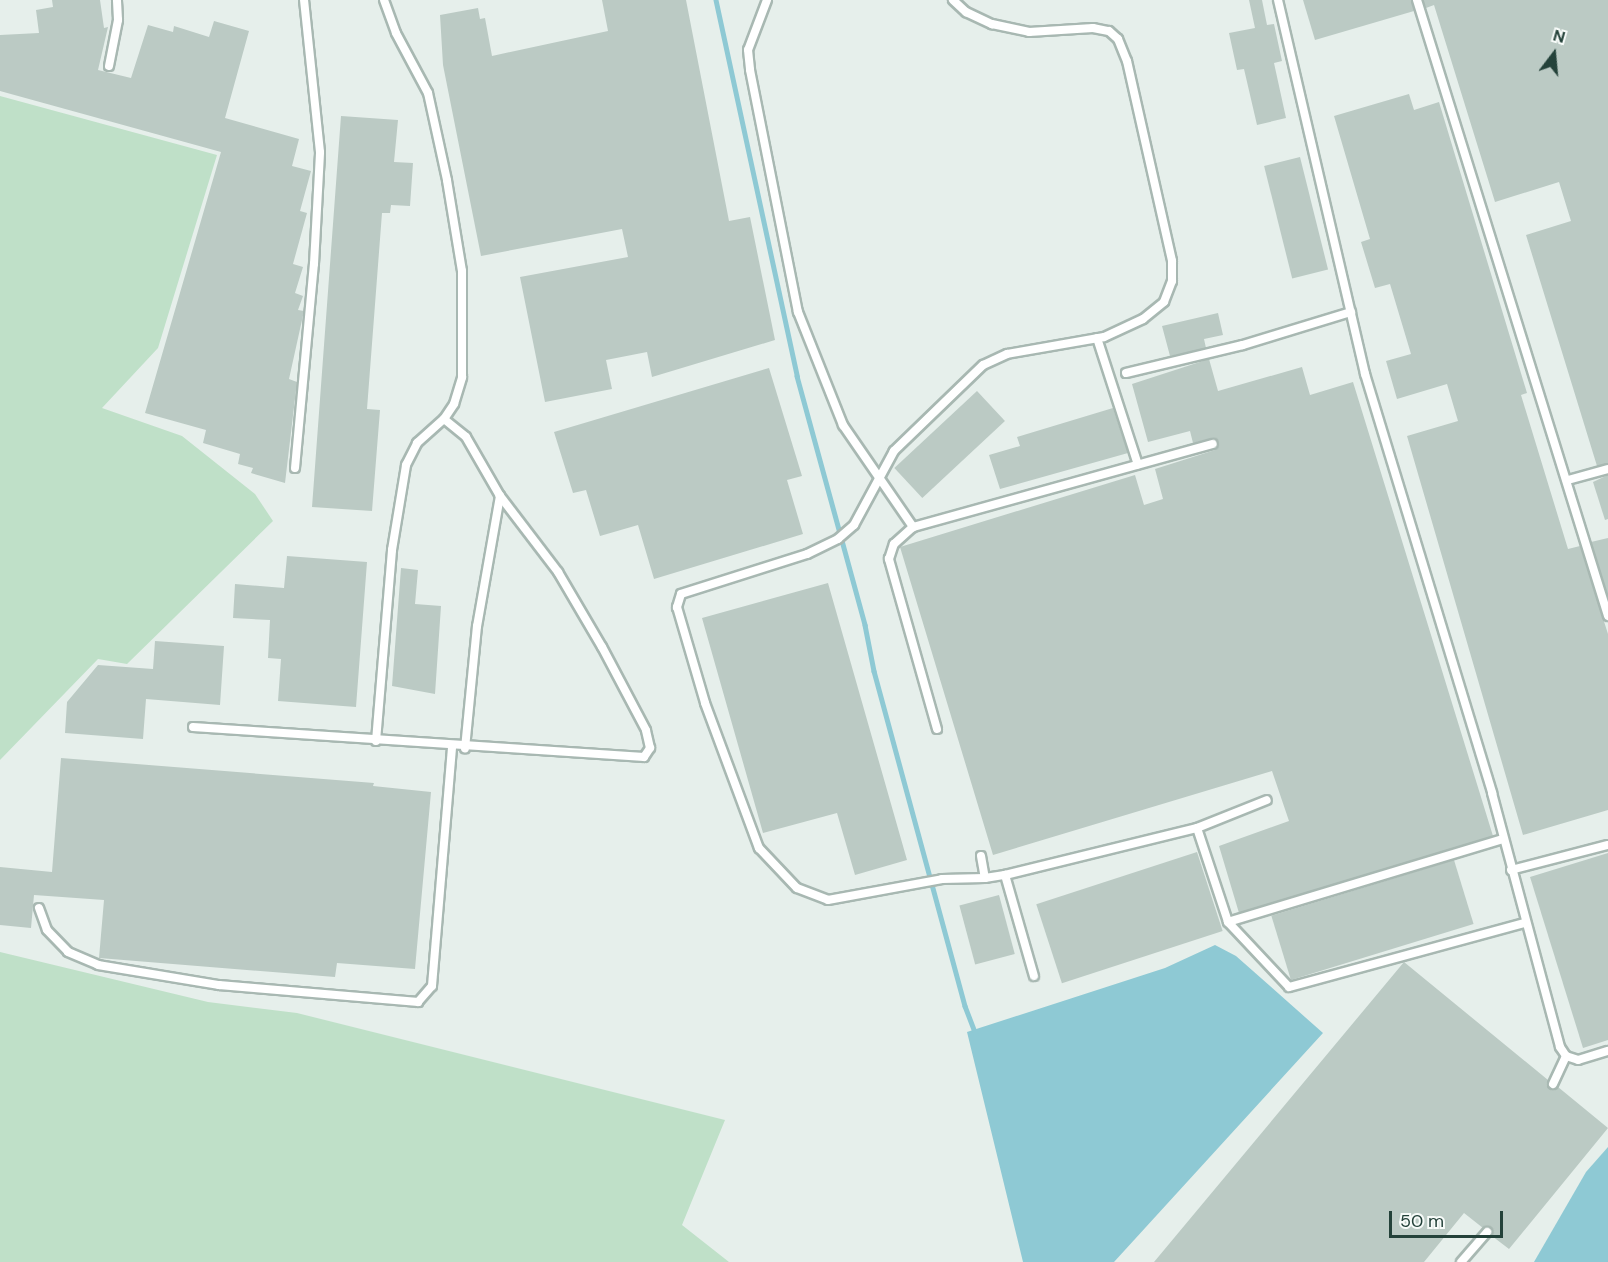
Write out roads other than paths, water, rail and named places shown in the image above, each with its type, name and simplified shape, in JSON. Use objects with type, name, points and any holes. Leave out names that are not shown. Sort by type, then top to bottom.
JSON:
[{"type":"lane","points":[[110,66],[118,20],[117,0]]},
{"type":"lane","points":[[295,468],[314,264],[320,152],[304,0]]},
{"type":"lane","points":[[376,741],[400,495],[406,465],[417,443],[444,419],[454,404],[462,377],[462,271],[428,93],[396,33],[384,0]]},
{"type":"lane","points":[[767,0],[748,50],[798,312],[843,426],[877,479],[913,527]]},
{"type":"lane","points":[[952,0],[966,12],[992,24],[1029,32],[1093,28],[1109,31],[1118,39],[1127,61],[1172,261],[1172,281],[1164,302],[1143,319],[1097,338],[1007,354],[983,365],[894,451],[854,525],[838,539],[807,554],[681,594],[677,607],[705,703],[759,848],[797,888],[828,900],[942,879],[985,878],[1005,874],[1197,828],[1267,800]]},
{"type":"lane","points":[[1278,0],[1365,374],[1503,839],[1560,1047],[1566,1056],[1578,1060],[1608,1051]]},
{"type":"lane","points":[[1417,0],[1568,480],[1608,616]]},
{"type":"lane","points":[[1126,373],[1243,345],[1351,312]]},
{"type":"lane","points":[[1097,338],[1138,465]]},
{"type":"lane","points":[[193,727],[465,748],[644,757],[650,748],[646,730],[558,572],[500,496],[466,437],[444,419]]},
{"type":"lane","points":[[937,729],[889,559],[894,544],[913,527],[1213,444]]},
{"type":"lane","points":[[1568,480],[1608,469]]},
{"type":"lane","points":[[465,748],[477,627],[500,496]]},
{"type":"lane","points":[[39,908],[47,930],[68,952],[109,968],[219,985],[418,1002],[432,986],[452,747]]},
{"type":"lane","points":[[1197,828],[1228,922],[1293,988],[1525,923]]},
{"type":"lane","points":[[1228,922],[1503,839]]},
{"type":"lane","points":[[1511,870],[1608,845]]},
{"type":"lane","points":[[981,856],[985,878]]},
{"type":"lane","points":[[1005,874],[1034,976]]},
{"type":"lane","points":[[1553,1084],[1566,1056]]},
{"type":"lane","points":[[1461,1262],[1487,1232]]},
{"type":"water","points":[[1215,945],[1236,956],[1323,1033],[1114,1262],[1023,1262],[967,1032],[1165,968]]},
{"type":"water","points":[[1608,1147],[1608,1262],[1534,1262],[1586,1172]]},
{"type":"waterway","points":[[716,0],[797,376],[965,1006],[976,1034]]}]
